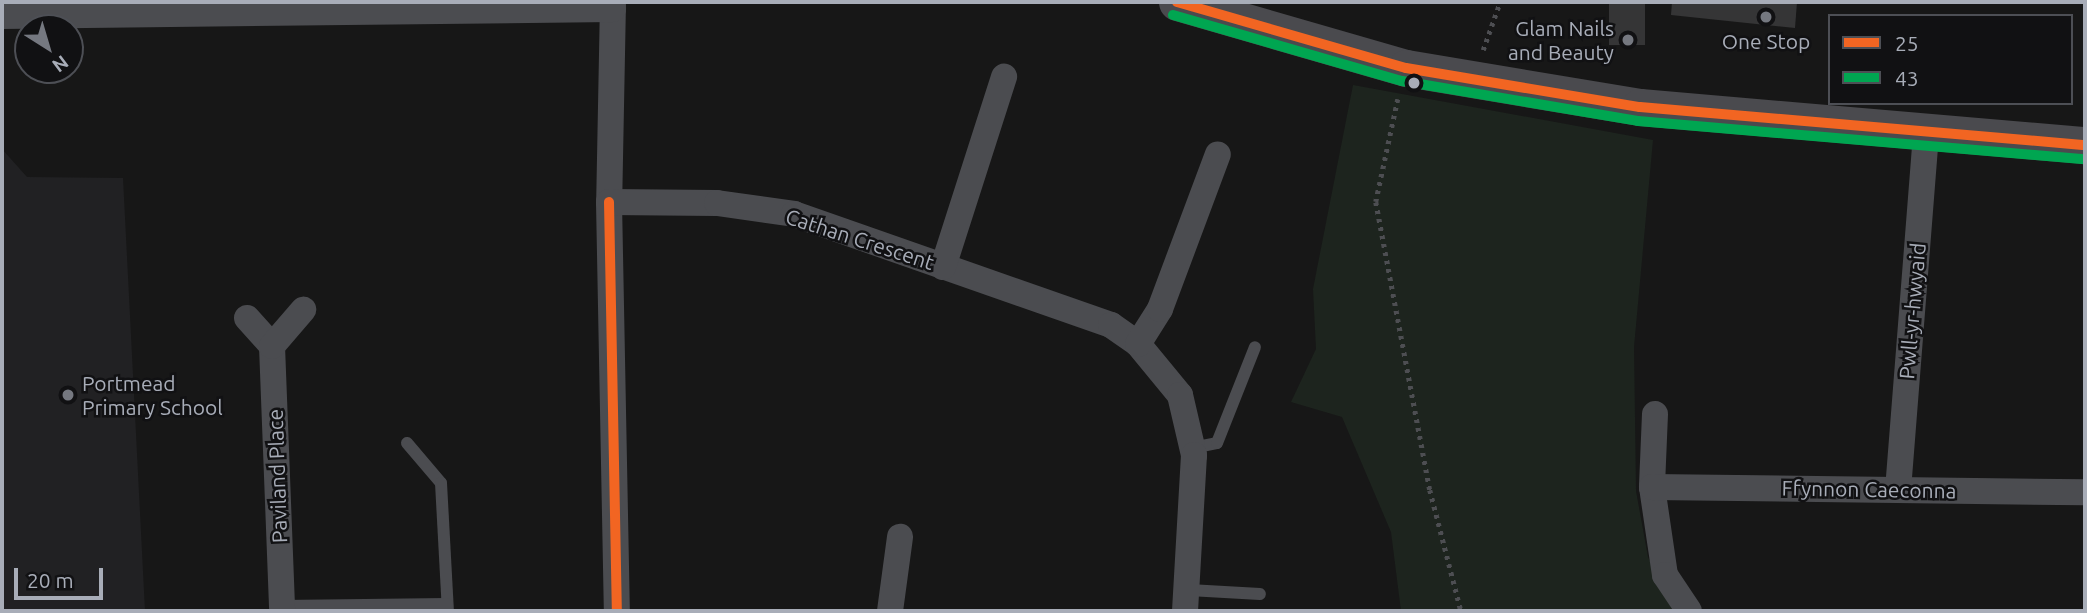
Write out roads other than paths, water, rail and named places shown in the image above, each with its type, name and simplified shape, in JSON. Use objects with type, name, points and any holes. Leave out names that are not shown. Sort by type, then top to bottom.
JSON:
[{"type":"street","points":[[1177,2],[1406,68],[1640,107],[2085,145]]},
{"type":"street","points":[[2,16],[613,5],[609,202],[617,611]]},
{"type":"street","name":"Cathan Crescent","points":[[943,267],[1004,77]]},
{"type":"street","name":"Pwll-yr-hwyaid","points":[[1898,490],[1926,132]]},
{"type":"street","points":[[1138,344],[1160,309],[1218,155]]},
{"type":"street","name":"Cathan Crescent","points":[[609,202],[717,202],[794,214],[1111,325],[1138,344],[1180,395],[1192,447],[1187,601]]},
{"type":"street","points":[[247,318],[272,346],[303,310]]},
{"type":"street","name":"Paviland Place","points":[[272,346],[282,609]]},
{"type":"street","points":[[1655,414],[1652,487],[1665,575],[1689,611]]},
{"type":"street","name":"Ffynnon Caeconna","points":[[1652,487],[2085,492]]},
{"type":"street","points":[[890,611],[900,537]]},
{"type":"lane","points":[[1192,447],[1217,443],[1255,347]]},
{"type":"lane","name":"Paviland Place","points":[[282,609],[448,608],[441,483],[407,443]]},
{"type":"lane","points":[[1187,601],[1259,594]]},
{"type":"place","name":"One Stop","points":[[1766,17]]},
{"type":"place","name":"Glam Nails and Beauty","points":[[1628,40]]},
{"type":"place","name":"Portmead Primary School","points":[[68,395]]}]
